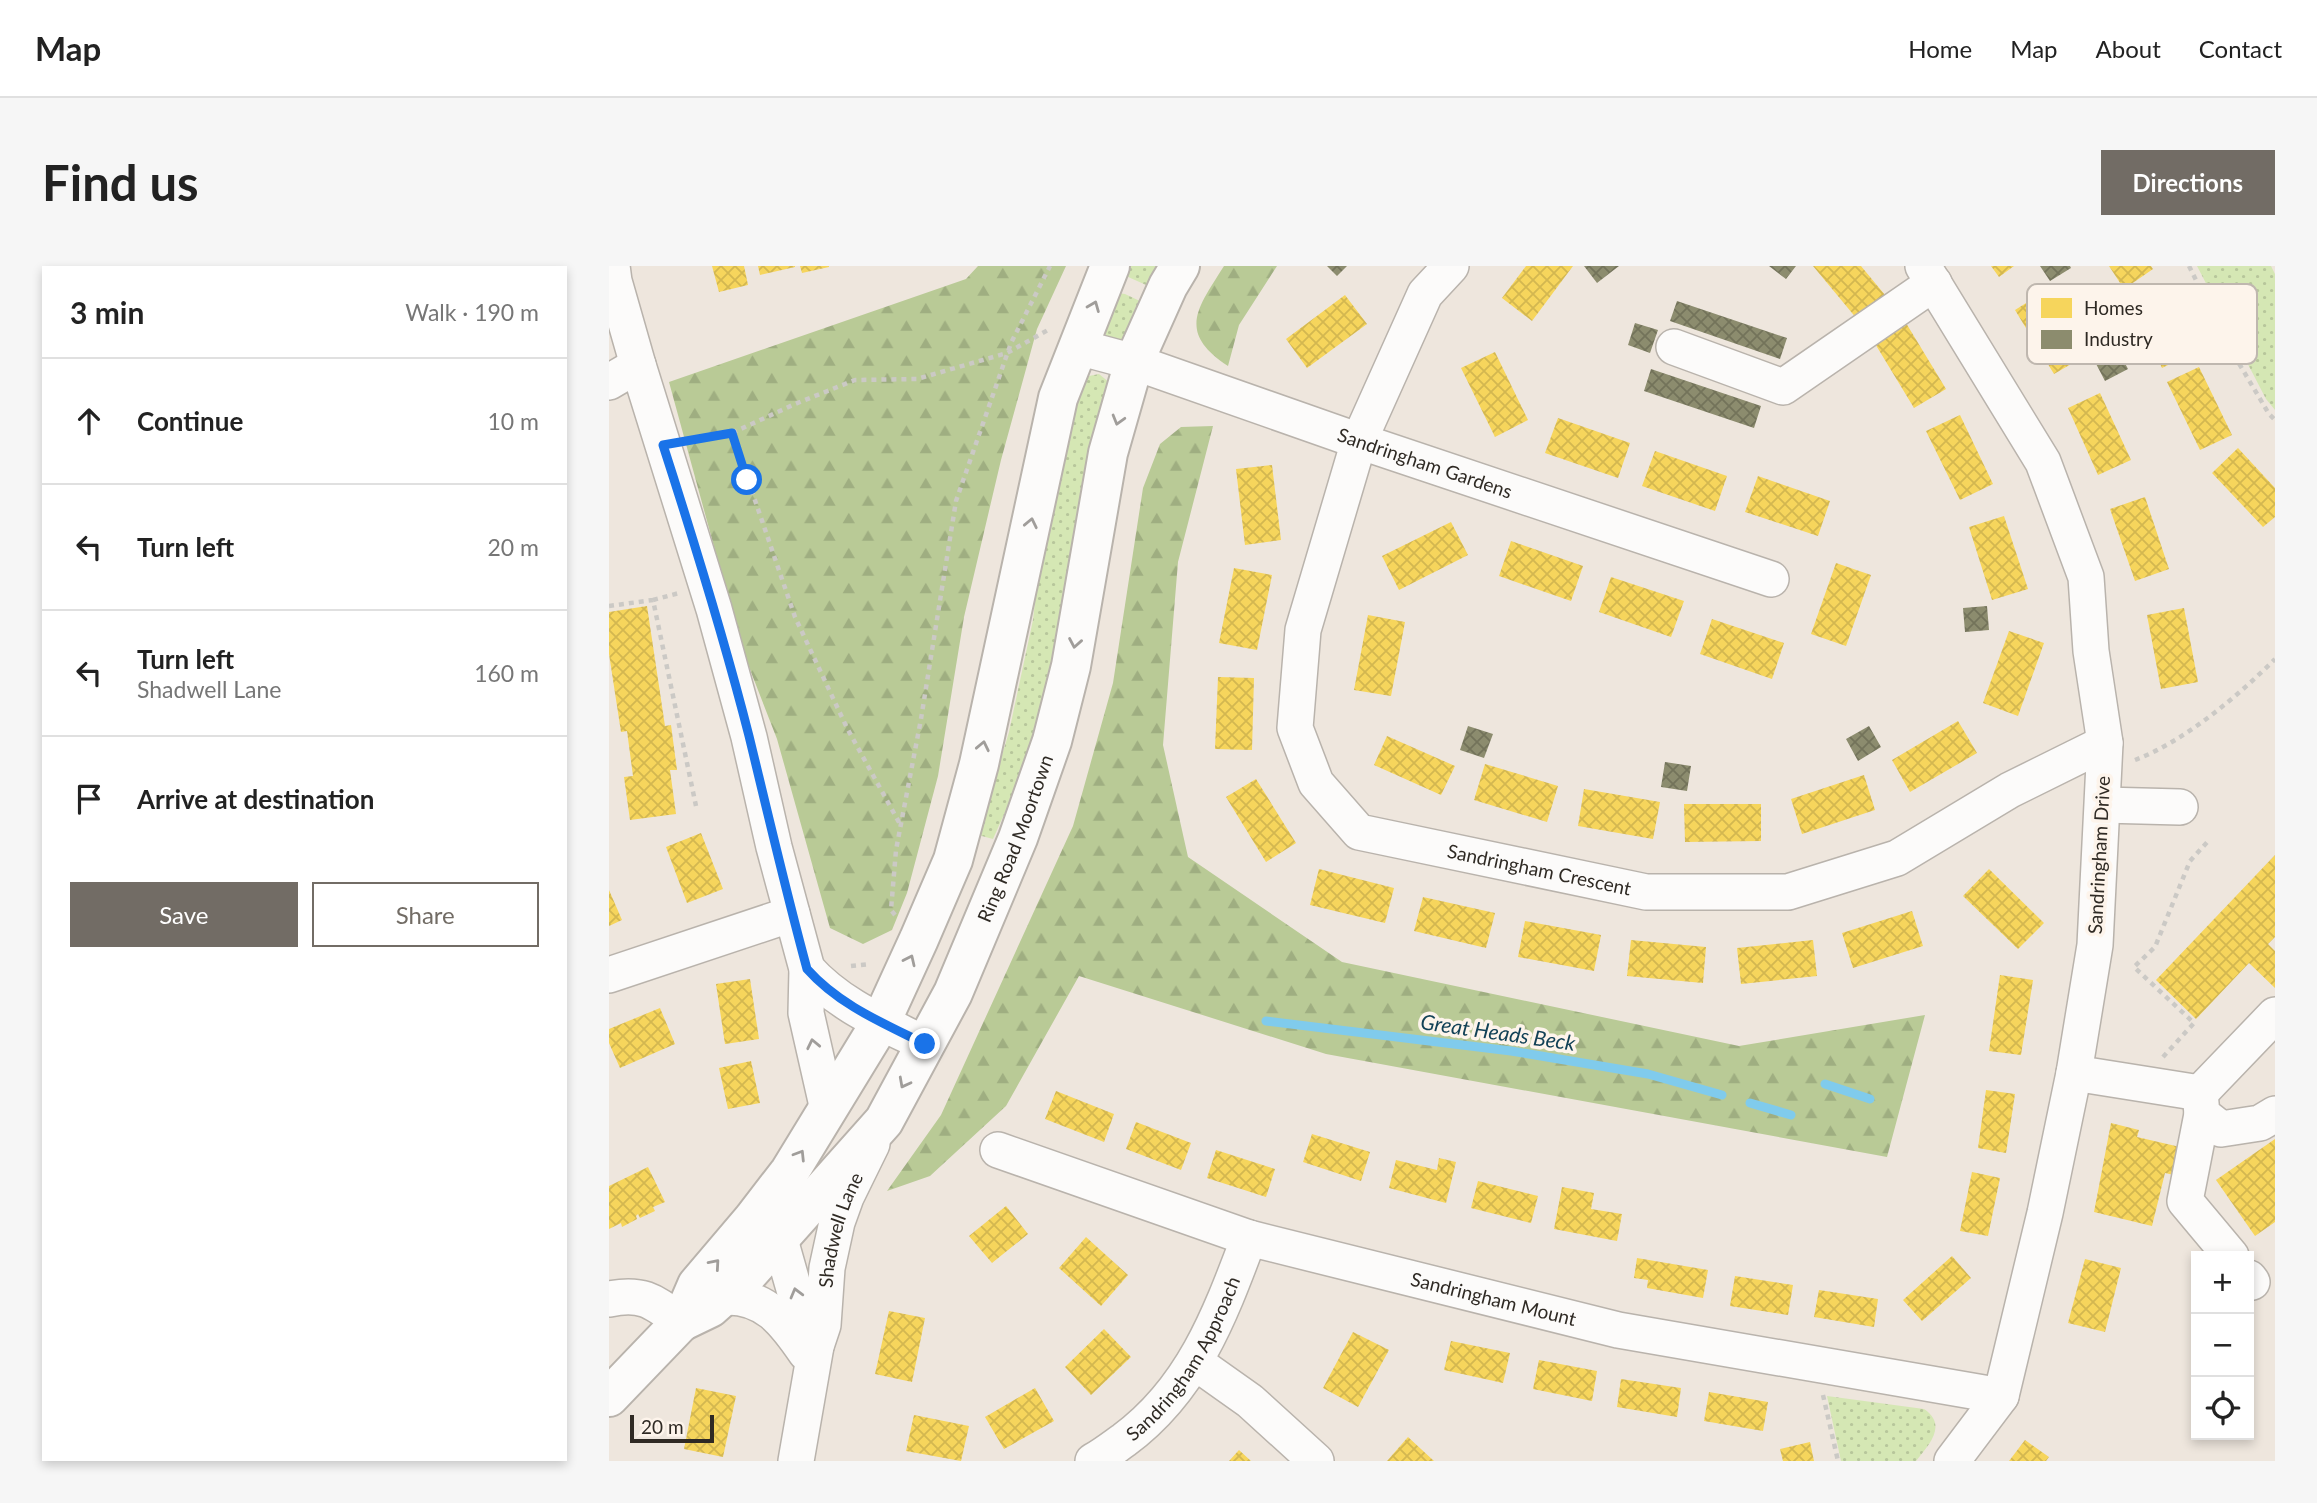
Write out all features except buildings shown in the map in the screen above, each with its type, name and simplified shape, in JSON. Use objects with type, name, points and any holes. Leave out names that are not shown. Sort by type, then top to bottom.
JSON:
[{"type":"highway","name":"Ring Road Moortown","points":[[609,1397],[681,1322],[697,1285],[790,1171],[881,1022],[919,939],[953,860],[979,764],[1058,398],[1062,336],[1110,266]]},
{"type":"highway","name":"Ring Road Moortown","points":[[681,1322],[710,1308],[725,1297],[884,1121],[953,993],[1013,850],[1052,741],[1071,666],[1108,453],[1134,362],[1168,286],[1180,266]]},
{"type":"street","points":[[612,266],[624,374],[663,445],[714,609],[749,737],[807,969],[806,1013],[828,1110]]},
{"type":"street","points":[[1359,441],[1425,294],[1451,266]]},
{"type":"street","points":[[1674,347],[1783,387],[1928,275]]},
{"type":"street","name":"Sandringham Drive","points":[[1928,275],[2043,462],[2087,577],[2091,651],[2105,755],[2095,946],[2074,1073],[2045,1213],[2001,1396],[1952,1461]]},
{"type":"street","name":"Sandringham Gardens","points":[[1062,336],[1359,441],[1771,579]]},
{"type":"street","name":"Sandringham Crescent","points":[[1359,441],[1303,631],[1295,728],[1316,783],[1359,832],[1646,892],[1788,892],[1897,858],[2010,790],[2105,755]]},
{"type":"street","points":[[2103,805],[2180,807]]},
{"type":"street","points":[[609,975],[792,914]]},
{"type":"street","points":[[807,969],[837,997],[925,1044]]},
{"type":"street","points":[[2227,1251],[2185,1201],[2201,1103],[2275,1015]]},
{"type":"street","points":[[2074,1073],[2140,1083],[2201,1103],[2221,1129],[2260,1123],[2275,1114]]},
{"type":"street","name":"Shadwell Lane","points":[[796,1461],[814,1357],[823,1325],[827,1268],[837,1222],[846,1197],[884,1121]]},
{"type":"street","name":"Sandringham Mount","points":[[998,1150],[1249,1238],[1618,1329],[2001,1396]]},
{"type":"street","name":"Shadwell Lane","points":[[770,1197],[804,1333],[814,1357]]},
{"type":"street","name":"Sandringham Approach","points":[[1093,1461],[1137,1430],[1171,1396],[1195,1362],[1221,1313],[1249,1238]]},
{"type":"street","points":[[609,1299],[626,1296],[648,1299],[681,1322]]},
{"type":"street","points":[[725,1297],[743,1296],[761,1304],[780,1318],[806,1354],[814,1357]]},
{"type":"street","points":[[1195,1362],[1250,1401],[1316,1461]]},
{"type":"path","points":[[919,939],[891,909],[896,850],[921,719],[956,501],[1007,353],[1049,266]]},
{"type":"path","points":[[2189,266],[2198,284]]},
{"type":"path","points":[[663,445],[732,433],[855,380],[917,379],[1007,353],[1038,337],[1062,336]]},
{"type":"path","points":[[2240,364],[2275,420]]},
{"type":"path","points":[[732,433],[795,617],[847,729],[901,826]]},
{"type":"path","points":[[609,606],[685,592]]},
{"type":"path","points":[[653,600],[695,806]]},
{"type":"path","points":[[2105,755],[2124,765],[2149,755],[2187,731],[2259,675],[2275,659]]},
{"type":"path","points":[[2140,1083],[2194,1023],[2134,967],[2155,947],[2190,861],[2210,839]]},
{"type":"path","points":[[847,966],[860,967],[875,963]]},
{"type":"path","points":[[1817,1364],[1838,1461]]},
{"type":"green space","points":[[978,266],[1066,266],[1037,329],[1001,460],[964,617],[938,776],[907,893],[892,930],[863,944],[830,928],[777,739],[742,649],[669,382],[966,279]]},
{"type":"green space","points":[[1131,266],[1166,266],[1155,289],[1126,276]]},
{"type":"green space","points":[[1224,266],[1277,266],[1239,325],[1228,366],[1212,354],[1197,331],[1200,308]]},
{"type":"green space","points":[[2197,266],[2271,266],[2275,274],[2275,410],[2266,399],[2248,364],[2257,364],[2257,284],[2206,284]]},
{"type":"green space","points":[[1118,293],[1142,302],[1126,344],[1107,339],[1104,329]]},
{"type":"green space","points":[[1099,374],[1110,383],[1037,741],[993,839],[978,835],[1009,732],[1033,620],[1041,547],[1081,382],[1089,376]]},
{"type":"green space","points":[[1213,426],[1178,562],[1163,745],[1188,857],[1342,962],[1739,1046],[1925,1015],[1887,1157],[1326,1054],[1079,976],[1006,1106],[930,1176],[887,1191],[941,1115],[1073,826],[1113,683],[1143,488],[1160,444],[1181,427]]},
{"type":"green space","points":[[1827,1396],[1924,1409],[1935,1422],[1934,1435],[1916,1461],[1841,1461]]},
{"type":"waterway","name":"Great Heads Beck","points":[[1266,1021],[1511,1051],[1648,1074],[1722,1095]]},
{"type":"waterway","name":"Great Heads Beck","points":[[1825,1084],[1870,1099]]},
{"type":"waterway","name":"Great Heads Beck","points":[[1750,1103],[1791,1115]]},
{"type":"route","points":[[747,480],[732,433],[663,445],[714,609],[807,969],[837,997],[925,1044]]}]
